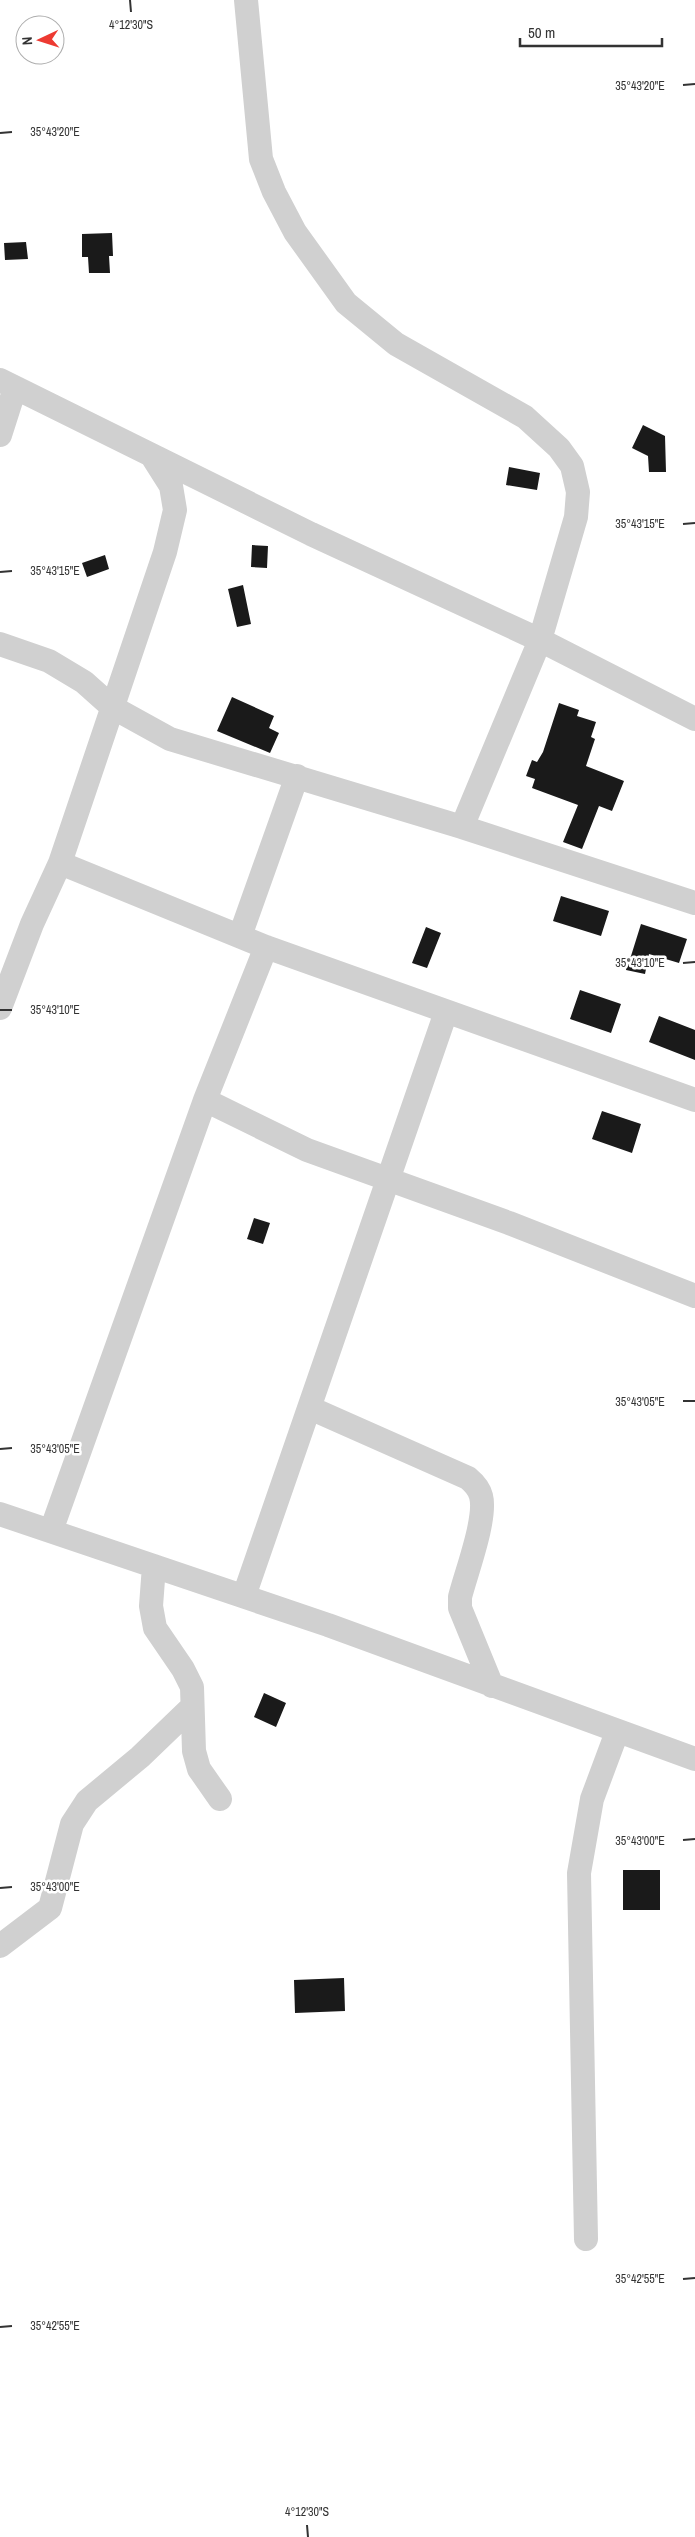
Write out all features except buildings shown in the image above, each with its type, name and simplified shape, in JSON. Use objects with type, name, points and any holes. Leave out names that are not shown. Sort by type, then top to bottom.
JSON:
[{"type":"street","points":[[246,0],[261,159],[274,192],[295,232],[346,302],[396,344],[525,417],[559,448],[572,466],[578,492],[576,517],[540,640],[462,827]]},
{"type":"street","points":[[0,435],[8,384],[311,534],[540,640],[695,719]]},
{"type":"street","points":[[0,1008],[32,924],[60,863],[165,552],[175,510],[172,486],[152,456]]},
{"type":"street","points":[[0,644],[49,661],[84,682],[112,707],[170,739],[298,776],[462,827],[695,903]]},
{"type":"street","points":[[240,936],[298,776]]},
{"type":"street","points":[[60,863],[266,947],[695,1100]]},
{"type":"street","points":[[51,1531],[205,1100],[266,947]]},
{"type":"street","points":[[244,1596],[446,1012]]},
{"type":"street","points":[[205,1100],[307,1150],[389,1179],[695,1296]]},
{"type":"street","points":[[310,1408],[468,1478],[477,1486],[482,1497],[482,1516],[460,1597],[460,1608],[492,1686]]},
{"type":"street","points":[[0,1514],[328,1625],[695,1759]]},
{"type":"street","points":[[154,1566],[151,1606],[155,1628],[192,1687],[194,1751],[199,1769],[220,1799]]},
{"type":"street","points":[[0,1946],[50,1908],[72,1824],[87,1801],[140,1757],[192,1707]]},
{"type":"street","points":[[586,2239],[579,1873],[592,1799],[617,1732]]}]
